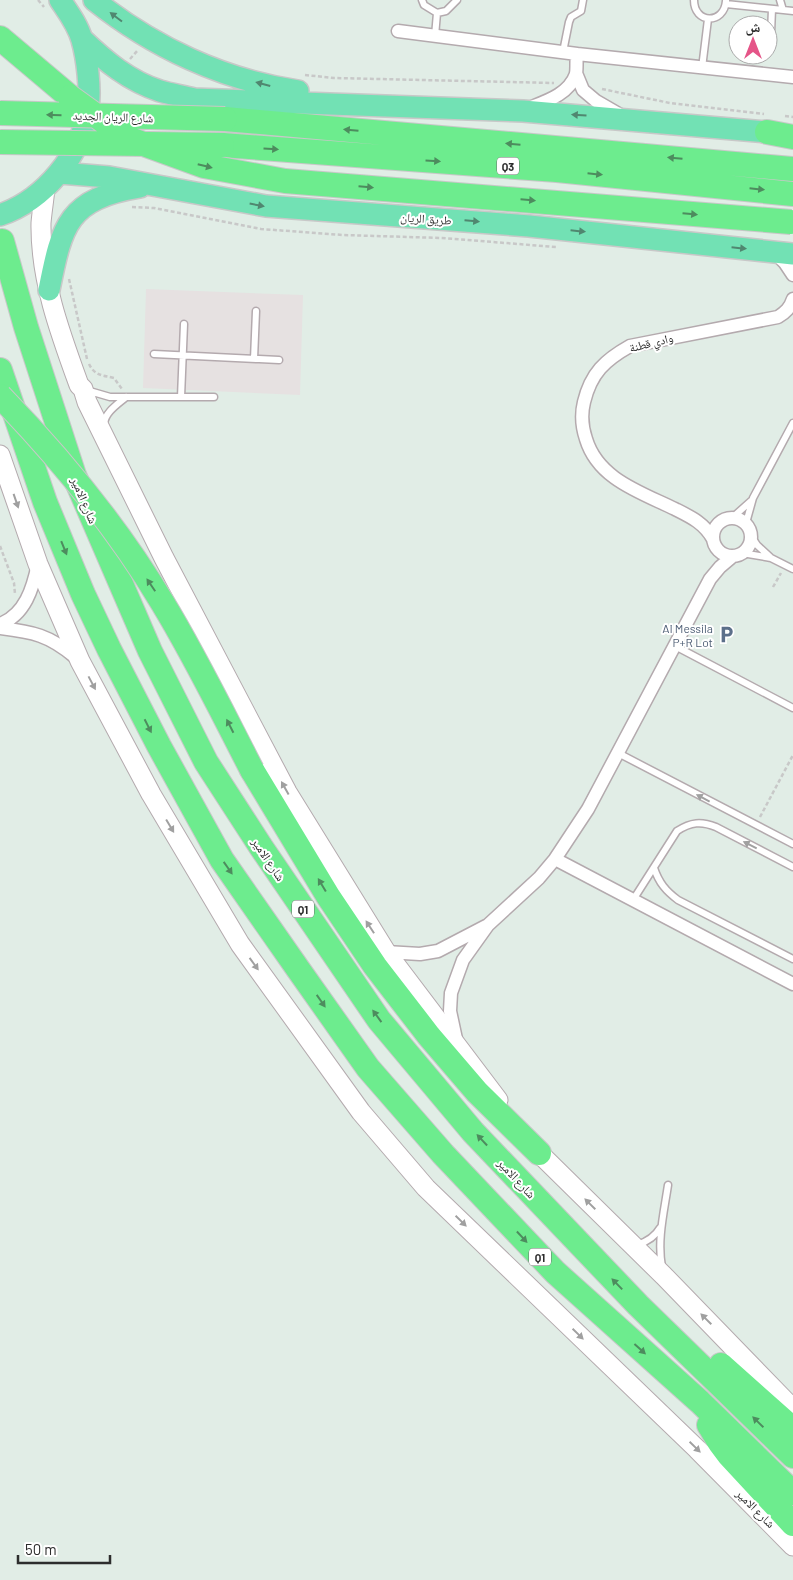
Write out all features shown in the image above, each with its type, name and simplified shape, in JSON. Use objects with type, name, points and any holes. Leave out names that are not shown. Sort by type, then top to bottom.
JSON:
[{"type":"highway","points":[[0,38],[70,97],[127,138],[204,166],[285,181],[792,222]]},
{"type":"highway","name":"شارع الريان الجديد","points":[[0,113],[225,119],[793,169]]},
{"type":"highway","points":[[772,121],[793,136]]},
{"type":"highway","name":"Q3","points":[[0,142],[222,145],[557,170],[793,194]]},
{"type":"highway","name":"شارع الامير","points":[[2,242],[26,327],[74,475],[150,651],[206,762],[260,847],[379,1020],[474,1132],[638,1305],[793,1456]]},
{"type":"highway","name":"Q1","points":[[0,370],[46,502],[83,594],[159,746],[222,860],[368,1068],[443,1154],[555,1272],[700,1402],[793,1493]]},
{"type":"highway","points":[[0,396],[52,451],[124,544],[162,602],[207,682],[252,770],[328,896],[375,966],[429,1036],[477,1092],[539,1153]]},
{"type":"highway","points":[[638,1305],[658,1314],[676,1326],[793,1428]]},
{"type":"highway","points":[[700,1402],[706,1418],[720,1443],[793,1524]]},
{"type":"main road","points":[[94,0],[118,19],[150,39],[187,58],[226,74],[278,88],[397,106]]},
{"type":"main road","points":[[0,215],[14,210],[45,188],[60,172],[78,142],[88,109],[89,81],[82,39],[70,14],[53,5]]},
{"type":"main road","points":[[82,39],[104,60],[132,79],[159,90],[194,99],[523,111],[626,118],[772,121]]},
{"type":"main road","name":"طريق الريان","points":[[60,172],[158,185],[266,206],[520,225],[783,253]]},
{"type":"main road","points":[[49,290],[57,248],[65,228],[74,214],[87,204],[106,195],[130,188],[158,185]]},
{"type":"main road","points":[[45,188],[41,223],[43,253],[49,290],[64,345],[79,384],[164,558],[287,792],[386,952],[539,1153],[664,1276],[793,1409]]},
{"type":"main road","name":"شارع الامير","points":[[0,455],[38,564],[80,661],[151,794],[240,944],[361,1112],[426,1188],[697,1449],[793,1546]]},
{"type":"street","points":[[398,31],[577,54],[793,77]]},
{"type":"street","points":[[577,54],[576,80],[583,90],[596,101],[626,118]]},
{"type":"street","points":[[523,111],[556,96],[576,80]]},
{"type":"street","points":[[783,253],[785,263],[793,275]]},
{"type":"street","name":"وادي قطنة","points":[[714,542],[705,527],[694,519],[610,476],[600,466],[589,448],[583,429],[582,409],[587,389],[597,371],[612,356],[630,346],[778,317],[791,306],[793,299]]},
{"type":"street","name":"وادي قطنة","points":[[694,519],[707,522],[726,520]]},
{"type":"street","points":[[458,1047],[452,1029],[451,993],[463,960],[488,925],[539,878],[555,859],[588,809],[710,579],[715,563],[714,542],[716,526],[726,520],[742,520],[746,523],[751,536],[749,546],[720,567],[710,579]]},
{"type":"street","points":[[714,542],[726,554],[737,554]]},
{"type":"street","points":[[0,624],[15,616],[23,606],[34,583],[38,564]]},
{"type":"street","points":[[0,628],[43,635],[62,646],[80,661]]},
{"type":"street","points":[[555,859],[793,984]]},
{"type":"street","points":[[386,952],[420,954],[438,951],[488,925]]},
{"type":"lane","points":[[422,0],[424,4],[437,13],[446,11],[457,0]]},
{"type":"lane","points":[[563,52],[571,17],[581,11],[584,0]]},
{"type":"lane","points":[[694,0],[694,5],[699,14],[708,19],[722,13],[726,2],[772,10],[793,11]]},
{"type":"lane","points":[[780,0],[783,10]]},
{"type":"lane","points":[[772,10],[772,15]]},
{"type":"lane","points":[[435,36],[437,13]]},
{"type":"lane","points":[[702,68],[708,19]]},
{"type":"lane","points":[[254,359],[256,311]]},
{"type":"lane","points":[[180,397],[184,324]]},
{"type":"lane","points":[[154,354],[182,357],[279,360]]},
{"type":"lane","points":[[83,389],[110,397],[214,397]]},
{"type":"lane","points":[[102,432],[104,419],[126,397]]},
{"type":"lane","points":[[746,523],[753,498],[791,431],[793,422]]},
{"type":"lane","points":[[726,520],[753,498]]},
{"type":"lane","points":[[751,536],[757,545],[771,558],[793,569]]},
{"type":"lane","points":[[737,554],[771,558]]},
{"type":"lane","points":[[675,646],[793,708]]},
{"type":"lane","points":[[618,753],[793,844]]},
{"type":"lane","points":[[633,900],[677,831],[686,825],[706,823],[793,867]]},
{"type":"lane","points":[[654,868],[658,882],[678,900],[793,959]]},
{"type":"lane","points":[[664,1276],[660,1257],[660,1237],[668,1184]]},
{"type":"lane","points":[[632,1246],[647,1242],[658,1231],[664,1217]]},
{"type":"path","points":[[38,0],[53,5]]},
{"type":"path","points":[[119,70],[150,39]]},
{"type":"path","points":[[298,75],[334,78],[576,80],[670,103],[772,121],[793,117]]},
{"type":"path","points":[[128,207],[154,208],[260,229],[343,235],[442,238],[561,247]]},
{"type":"path","points":[[68,274],[89,365],[100,376],[116,380],[126,397]]},
{"type":"path","points":[[0,546],[14,583],[15,616]]},
{"type":"path","points":[[773,587],[780,573],[787,576]]},
{"type":"path","points":[[756,825],[793,755]]},
{"type":"shaded area","points":[[146,289],[303,295],[300,395],[143,388]]},
{"type":"place","name":"Al Messila P+R Lot","points":[[727,635]]}]
